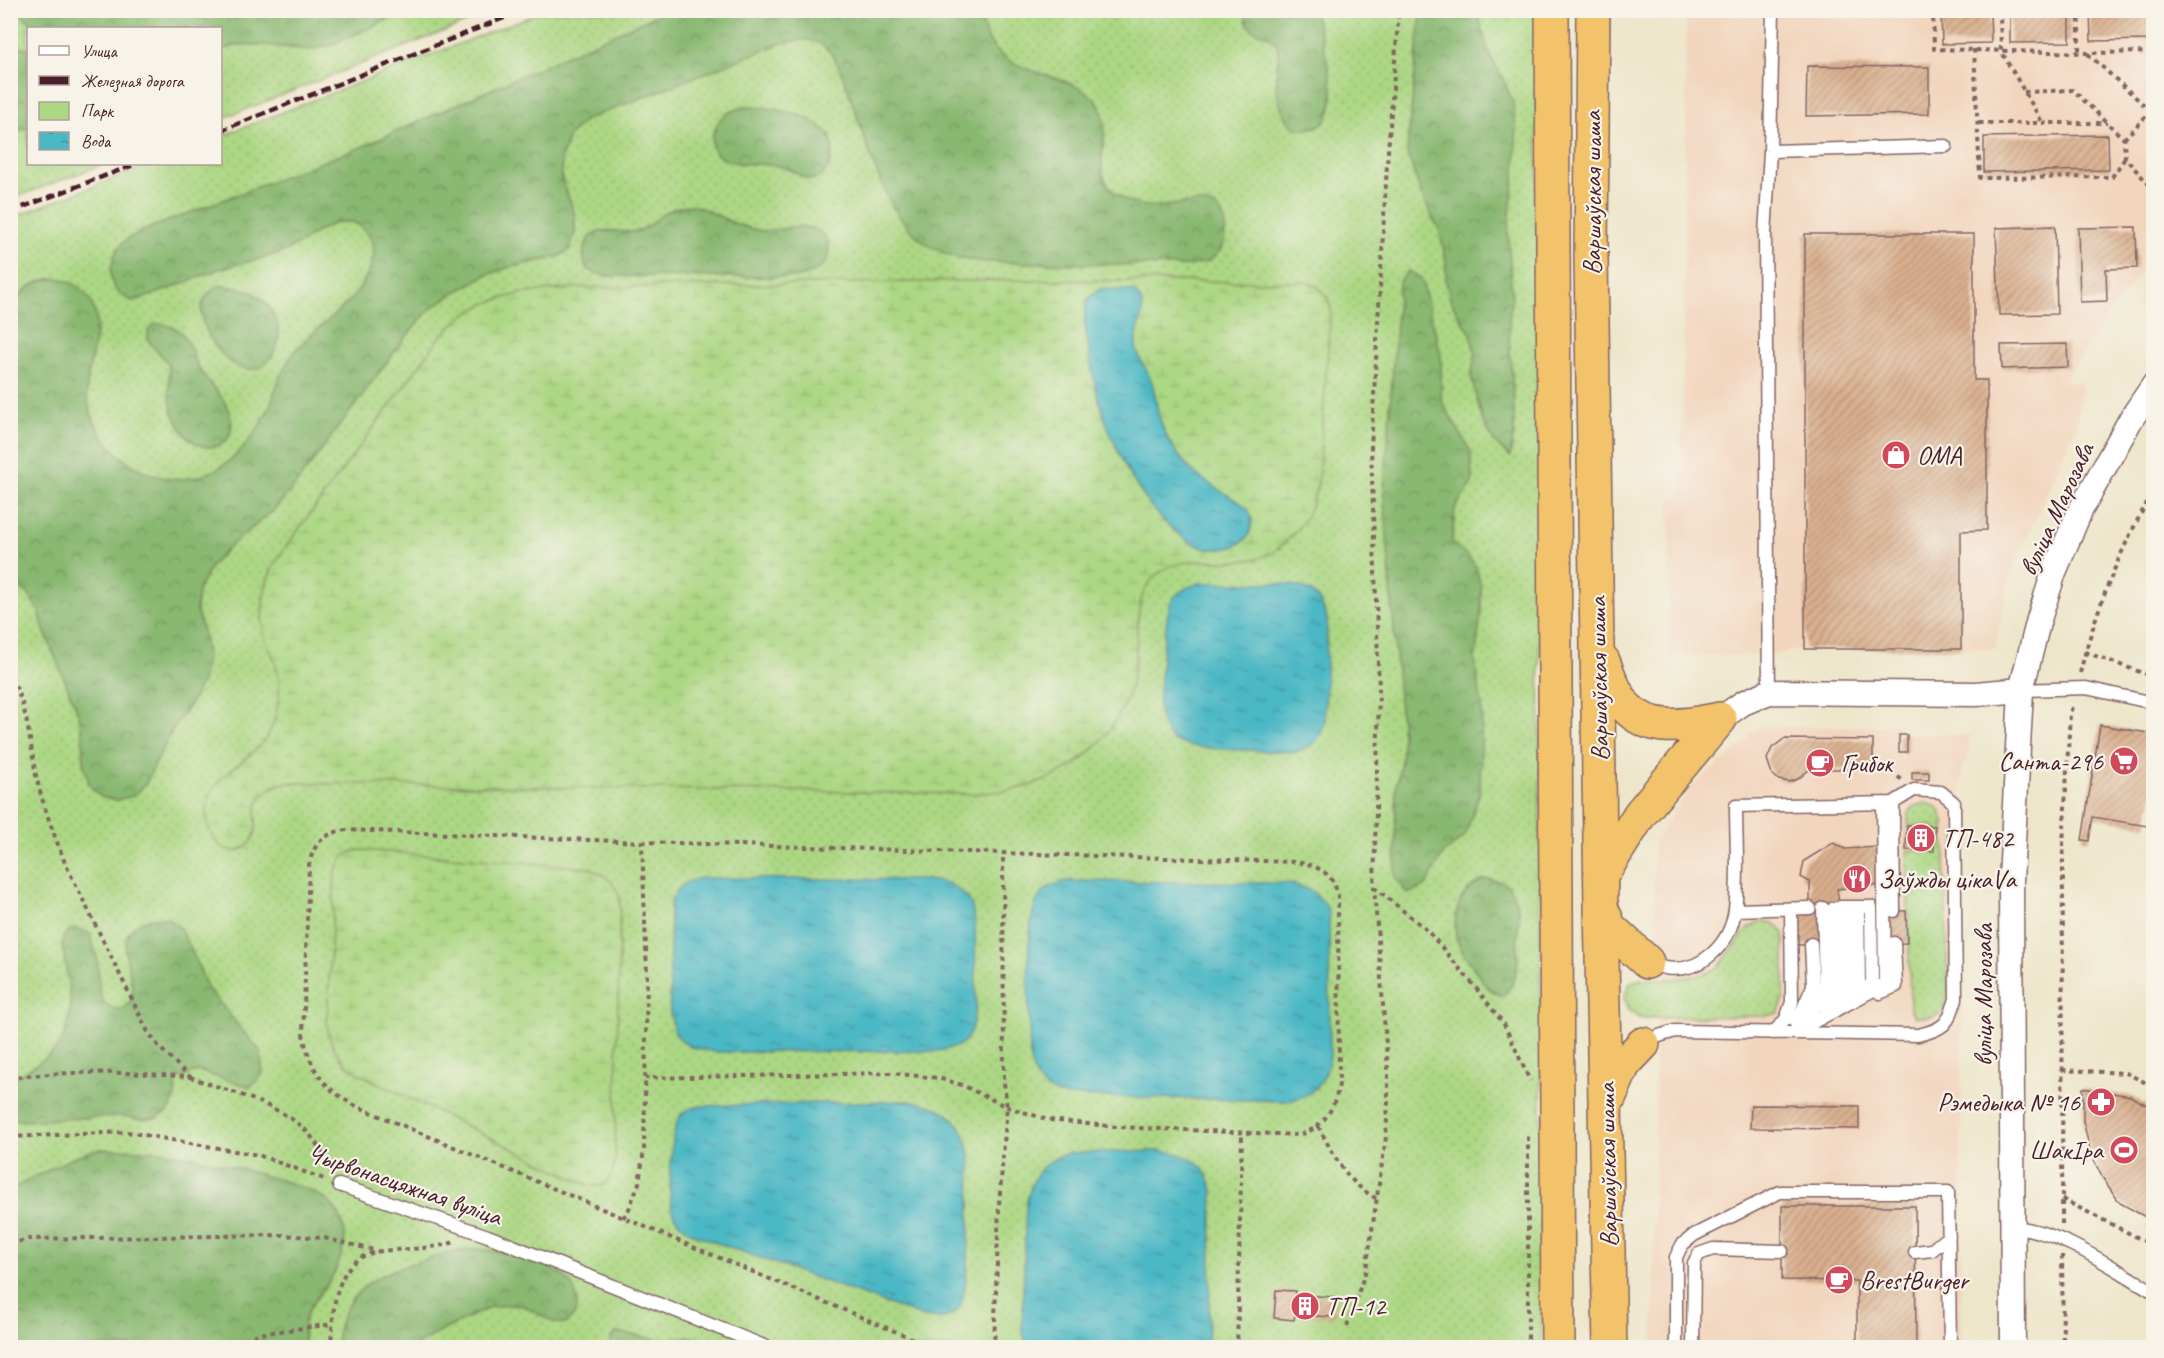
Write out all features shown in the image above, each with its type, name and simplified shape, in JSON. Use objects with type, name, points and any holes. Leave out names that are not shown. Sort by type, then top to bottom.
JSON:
[{"type":"highway","name":"Варшаўская шаша","points":[[1552,10],[1558,1347]]},
{"type":"highway","name":"Варшаўская шаша","points":[[1593,10],[1592,256],[1601,892],[1613,1339]]},
{"type":"highway","points":[[1598,650],[1612,684],[1626,707],[1640,718],[1660,725],[1682,727],[1720,719]]},
{"type":"highway","points":[[1647,962],[1610,928],[1601,892],[1640,814],[1720,719]]},
{"type":"highway","points":[[1605,1108],[1624,1064],[1643,1044]]},
{"type":"street","name":"вуліца Марозава","points":[[2013,1347],[2011,881],[2021,690],[2054,572],[2080,511],[2131,419],[2154,385]]},
{"type":"street","points":[[1720,719],[1743,703],[1769,692],[1976,694],[2021,690]]},
{"type":"lane","points":[[1769,692],[1765,235],[1770,151],[1773,10]]},
{"type":"lane","points":[[1770,151],[1946,146]]},
{"type":"lane","points":[[2021,690],[2086,688],[2154,703]]},
{"type":"lane","points":[[1643,1044],[1675,1031],[1918,1035],[1936,1031],[1950,1019],[1956,999],[1954,804],[1941,792],[1914,790],[1888,803],[1736,806],[1735,910],[1728,933],[1710,957],[1695,966],[1666,969],[1647,962]]},
{"type":"lane","points":[[1888,803],[1894,911]]},
{"type":"lane","points":[[1792,1034],[1885,984],[1888,803]]},
{"type":"lane","points":[[1792,1034],[1872,984],[1871,907],[1841,908]]},
{"type":"lane","points":[[1773,1033],[1786,1019],[1792,1002],[1791,908]]},
{"type":"lane","points":[[1735,910],[1810,908]]},
{"type":"lane","points":[[1792,1034],[1825,986],[1841,908]]},
{"type":"lane","points":[[1792,1034],[1847,985],[1841,908]]},
{"type":"lane","points":[[1792,1034],[1896,986],[1894,943]]},
{"type":"lane","points":[[1792,1034],[1813,986],[1811,944]]},
{"type":"lane","name":"Чырвонасцяжная вуліца","points":[[339,1185],[488,1236],[769,1347]]},
{"type":"lane","points":[[1674,1347],[1676,1341],[1676,1257],[1682,1245],[1694,1235],[1780,1192],[1948,1192],[1950,1347]]},
{"type":"lane","points":[[2012,1227],[2041,1231],[2062,1240],[2154,1292]]},
{"type":"lane","points":[[1915,1252],[1932,1250],[1948,1236]]},
{"type":"lane","points":[[1693,1347],[1694,1263],[1700,1254],[1713,1249],[1782,1251]]},
{"type":"path","points":[[1347,1326],[1366,1270],[1386,1137],[1388,1071],[1374,887],[1379,692],[1371,503],[1371,447],[1387,164],[1399,10]]},
{"type":"path","points":[[1933,10],[1934,49],[2087,53],[2154,52]]},
{"type":"path","points":[[2000,10],[2001,51],[2042,123]]},
{"type":"path","points":[[2079,10],[2079,52]]},
{"type":"path","points":[[1974,49],[1980,178],[2112,177],[2125,158],[2124,139],[2108,123],[2073,90],[2024,92]]},
{"type":"path","points":[[2087,53],[2152,113]]},
{"type":"path","points":[[2124,139],[2152,113],[2154,105]]},
{"type":"path","points":[[1979,123],[2108,123]]},
{"type":"path","points":[[2125,158],[2154,190]]},
{"type":"path","points":[[2063,1347],[2063,844],[2070,713],[2085,652],[2124,548],[2145,504],[2154,491]]},
{"type":"path","points":[[2145,504],[2154,511]]},
{"type":"path","points":[[2085,652],[2154,676]]},
{"type":"path","points":[[10,678],[20,694],[38,784],[65,863],[148,1032],[159,1047],[190,1077]]},
{"type":"path","points":[[645,1078],[913,1074],[962,1085],[1007,1107],[1049,1120],[1299,1135],[1318,1126],[1332,1108],[1339,1084],[1338,896],[1336,885],[1329,875],[1309,864],[1296,862],[642,842],[347,830],[323,836],[315,845],[309,865],[303,1034],[306,1052],[313,1067],[324,1083],[338,1096],[356,1106],[935,1347]]},
{"type":"path","points":[[623,1218],[635,1197],[642,1168],[647,974],[642,842]]},
{"type":"path","points":[[994,1347],[999,1205],[1007,1107],[1004,1083],[1003,854]]},
{"type":"path","points":[[1374,887],[1428,931],[1476,988],[1504,1024],[1530,1081]]},
{"type":"path","points":[[2062,1070],[2126,1073],[2154,1087]]},
{"type":"path","points":[[10,1078],[78,1072],[190,1077],[269,1107],[297,1123],[318,1147],[339,1185]]},
{"type":"path","points":[[1318,1126],[1348,1177],[1358,1187],[1377,1199]]},
{"type":"path","name":"Чырвонасцяжная вуліца","points":[[10,1137],[127,1132],[258,1155],[339,1185]]},
{"type":"path","points":[[1237,1347],[1242,1133]]},
{"type":"path","points":[[2062,1198],[2154,1246]]},
{"type":"path","points":[[10,1244],[28,1239],[283,1235],[324,1238],[378,1251]]},
{"type":"path","points":[[330,1347],[336,1296],[347,1271],[356,1261],[378,1251],[424,1248],[488,1236]]},
{"type":"path","points":[[219,1347],[260,1334],[333,1324]]},
{"type":"shaded area","points":[[1686,11],[2153,11],[2153,256],[2105,319],[2064,381],[2082,383],[2077,424],[2009,579],[1995,649],[1805,649],[1768,655],[1669,656],[1670,499],[1681,498]]},
{"type":"shaded area","points":[[1900,726],[1900,734],[1970,735],[1968,762],[1962,766],[1961,1347],[1653,1348],[1656,953],[1653,844],[1688,790],[1748,740],[1748,733],[1764,727]]},
{"type":"green space","points":[[1246,10],[1314,11],[1331,79],[1332,98],[1329,114],[1321,124],[1302,129],[1294,127],[1289,121],[1282,109],[1277,92],[1278,51],[1276,44],[1272,39],[1249,26]]},
{"type":"green space","points":[[11,11],[495,11],[222,119],[222,27],[27,27],[27,165],[101,165],[11,199]]},
{"type":"green space","points":[[16,11],[403,11],[331,45],[309,50],[265,45],[239,45],[222,50],[222,27],[37,27]]},
{"type":"green space","points":[[544,11],[1537,11],[1542,1347],[738,1348],[692,1337],[657,1340],[623,1333],[610,1345],[612,1348],[11,1348],[11,218],[148,165],[222,165],[222,136]]},
{"type":"green space","points":[[666,11],[979,11],[987,38],[999,53],[1025,68],[1069,83],[1083,90],[1095,100],[1102,110],[1104,122],[1102,169],[1105,180],[1117,195],[1142,205],[1203,203],[1212,206],[1224,219],[1223,245],[1209,261],[1186,266],[986,262],[956,257],[935,249],[916,235],[896,212],[876,169],[839,66],[827,49],[816,42],[798,40],[779,44],[585,120],[569,136],[562,156],[561,176],[575,216],[575,233],[569,250],[558,257],[510,267],[484,276],[429,310],[405,338],[274,510],[228,548],[211,566],[198,591],[196,610],[203,631],[207,656],[202,682],[172,730],[146,783],[135,795],[117,800],[101,797],[90,786],[84,766],[79,715],[44,630],[39,611],[27,592],[11,584],[11,305],[31,286],[39,282],[58,279],[76,285],[89,299],[96,317],[96,336],[88,376],[87,395],[92,415],[101,434],[130,464],[149,473],[168,478],[189,479],[209,473],[228,462],[244,447],[268,410],[284,368],[297,349],[346,305],[357,292],[372,262],[374,252],[372,241],[364,229],[357,224],[342,222],[333,224],[285,251],[214,271],[163,292],[131,301],[120,294],[112,281],[113,259],[120,246],[142,231],[364,146]]},
{"type":"green space","points":[[1421,11],[1477,11],[1489,54],[1503,78],[1513,103],[1516,161],[1508,233],[1512,296],[1509,322],[1510,352],[1514,403],[1514,434],[1510,457],[1494,442],[1482,419],[1471,376],[1475,355],[1471,334],[1451,302],[1446,282],[1446,262],[1440,232],[1422,196],[1407,152]]},
{"type":"green space","points":[[11,47],[27,48],[27,128],[11,134]]},
{"type":"green space","points":[[745,107],[789,112],[819,125],[831,138],[832,153],[828,168],[818,178],[809,179],[785,168],[735,162],[719,156],[712,139],[719,121],[728,113]]},
{"type":"green space","points":[[691,205],[739,225],[758,230],[793,227],[814,229],[827,240],[828,255],[820,268],[798,277],[607,276],[593,272],[586,266],[584,251],[588,240],[595,233],[641,230],[667,211]]},
{"type":"green space","points":[[1408,271],[1421,278],[1441,355],[1441,400],[1471,452],[1472,483],[1455,508],[1452,543],[1468,556],[1476,567],[1481,585],[1481,613],[1475,660],[1482,707],[1480,791],[1465,836],[1443,854],[1426,886],[1407,894],[1395,876],[1396,788],[1402,755],[1402,738],[1384,495],[1399,282]]},
{"type":"green space","points":[[1020,280],[1306,282],[1323,292],[1331,308],[1318,483],[1306,516],[1283,544],[1263,557],[1238,561],[1185,562],[1166,568],[1151,580],[1141,601],[1135,661],[1131,684],[1123,706],[1099,743],[1083,758],[1044,781],[1021,788],[971,794],[286,783],[275,786],[262,796],[257,806],[256,828],[249,844],[241,850],[231,851],[215,841],[209,829],[206,811],[209,796],[227,774],[262,744],[276,715],[279,690],[278,672],[265,639],[262,621],[265,590],[272,569],[285,548],[441,336],[466,314],[505,297],[576,288]]},
{"type":"green space","points":[[219,286],[247,290],[263,301],[275,317],[279,335],[277,345],[273,354],[262,366],[249,370],[236,365],[213,343],[202,314],[203,302]]},
{"type":"green space","points":[[155,324],[173,327],[184,335],[200,371],[227,407],[232,425],[230,434],[219,445],[202,446],[194,442],[186,435],[173,413],[168,365],[149,342],[148,331]]},
{"type":"green space","points":[[1926,803],[1938,807],[1944,820],[1948,994],[1943,1013],[1930,1017],[1915,1017],[1910,1009],[1907,851],[1934,851],[1935,826],[1908,825],[1908,820],[1911,810],[1917,805]]},
{"type":"green space","points":[[362,850],[589,868],[605,876],[613,884],[620,900],[615,1159],[610,1179],[606,1183],[597,1186],[583,1183],[360,1074],[346,1064],[336,1052],[332,1045],[327,1020],[335,873],[344,856]]},
{"type":"green space","points":[[1485,879],[1500,881],[1509,887],[1519,913],[1518,962],[1512,985],[1503,996],[1492,991],[1483,982],[1462,951],[1456,935],[1458,906],[1469,890]]},
{"type":"green space","points":[[153,918],[168,918],[179,927],[208,989],[260,1051],[263,1074],[250,1087],[198,1071],[177,1079],[175,1098],[169,1111],[156,1118],[142,1120],[123,1116],[24,1121],[11,1119],[11,1080],[49,1056],[61,1041],[67,1028],[70,1001],[62,945],[64,936],[70,930],[80,929],[90,934],[97,958],[100,993],[104,1003],[114,1009],[123,1009],[133,998],[125,951],[126,940],[130,931],[138,924]]},
{"type":"green space","points":[[1762,921],[1775,924],[1784,933],[1784,999],[1778,1013],[1765,1016],[1639,1018],[1628,1010],[1624,997],[1630,983],[1640,979],[1672,979],[1702,975],[1719,967],[1747,929]]},
{"type":"green space","points":[[99,1149],[153,1151],[208,1160],[302,1187],[331,1204],[338,1212],[342,1223],[345,1234],[344,1245],[333,1274],[307,1312],[304,1327],[305,1347],[11,1347],[11,1189],[76,1156]]},
{"type":"green space","points":[[478,1249],[522,1257],[553,1269],[573,1288],[577,1305],[573,1317],[565,1324],[553,1322],[524,1306],[490,1307],[413,1347],[338,1347],[338,1331],[347,1307],[365,1286],[401,1267],[447,1254]]},
{"type":"green space","points":[[615,1333],[657,1340],[692,1337],[738,1347],[612,1347],[611,1338]]},
{"type":"water","points":[[1101,289],[1133,291],[1139,298],[1142,312],[1136,345],[1152,383],[1165,434],[1189,468],[1248,509],[1251,522],[1250,532],[1235,546],[1224,549],[1201,547],[1190,542],[1169,526],[1150,505],[1120,455],[1099,399],[1086,329],[1086,306],[1094,293]]},
{"type":"water","points":[[1199,583],[1284,584],[1306,589],[1317,597],[1327,618],[1325,721],[1319,737],[1312,744],[1295,752],[1230,750],[1181,743],[1172,739],[1167,733],[1160,718],[1159,701],[1162,654],[1169,608],[1177,594]]},
{"type":"water","points":[[701,878],[927,880],[948,883],[965,895],[971,903],[975,922],[976,1008],[971,1031],[966,1040],[958,1046],[938,1051],[715,1052],[691,1047],[675,1033],[670,1013],[670,905],[681,886]]},
{"type":"water","points":[[1068,881],[1284,883],[1312,891],[1326,905],[1329,915],[1330,1055],[1326,1072],[1318,1085],[1306,1095],[1289,1101],[1067,1096],[1045,1088],[1033,1071],[1030,1054],[1028,971],[1031,926],[1034,908],[1040,896],[1052,886]]},
{"type":"water","points":[[908,1101],[934,1107],[953,1119],[960,1127],[969,1149],[971,1163],[968,1263],[962,1300],[958,1310],[950,1316],[934,1318],[919,1315],[696,1235],[682,1226],[673,1213],[671,1167],[673,1139],[680,1118],[690,1109],[700,1106]]},
{"type":"water","points":[[1161,1151],[1180,1154],[1195,1162],[1207,1174],[1213,1192],[1208,1347],[1028,1347],[1022,1331],[1026,1206],[1038,1172],[1050,1161],[1068,1153]]},
{"type":"building","points":[[1704,10],[1743,10],[1743,13],[1704,13]]},
{"type":"building","points":[[1941,10],[1990,10],[1991,43],[1942,44]]},
{"type":"building","points":[[2010,10],[2070,10],[2070,42],[2010,43]]},
{"type":"building","points":[[2090,10],[2150,10],[2151,40],[2091,41]]},
{"type":"building","points":[[1807,66],[1929,67],[1929,114],[1806,116]]},
{"type":"building","points":[[2108,135],[2109,170],[1984,172],[1984,137]]},
{"type":"building","points":[[2055,226],[2057,314],[1999,315],[1996,228]]},
{"type":"building","points":[[2136,227],[2137,268],[2106,269],[2107,301],[2080,302],[2078,228]]},
{"type":"building","name":"ОМА","points":[[1805,234],[1974,234],[1974,380],[1987,380],[1987,530],[1961,531],[1961,649],[1805,649]]},
{"type":"building","points":[[2067,344],[2068,367],[2002,369],[2001,345]]},
{"type":"building","name":"Санта-296","points":[[2100,725],[2154,734],[2154,787],[2147,826],[2093,817],[2089,841],[2082,840]]},
{"type":"building","points":[[1899,735],[1907,735],[1907,752],[1899,752]]},
{"type":"building","name":"Грибок","points":[[1784,739],[1873,740],[1873,769],[1810,769],[1798,779],[1789,782],[1779,780],[1772,774],[1767,759],[1772,748]]},
{"type":"building","points":[[1912,772],[1929,772],[1929,780],[1912,780]]},
{"type":"building","name":"ТП-482","points":[[1907,825],[1935,826],[1934,851],[1906,850]]},
{"type":"building","points":[[1833,843],[1845,849],[1878,847],[1878,885],[1837,889],[1840,910],[1906,911],[1907,943],[1796,945],[1796,910],[1810,909],[1810,882],[1801,877],[1804,861]]},
{"type":"building","points":[[2083,1088],[2130,1096],[2154,1109],[2154,1233],[2147,1230],[2149,1219],[2120,1203],[2102,1177],[2091,1154],[2083,1121]]},
{"type":"building","points":[[1751,1105],[1859,1106],[1859,1129],[1750,1128]]},
{"type":"building","points":[[1782,1206],[1915,1206],[1916,1348],[1857,1348],[1857,1281],[1782,1280]]},
{"type":"building","name":"ТП-12","points":[[1276,1290],[1295,1291],[1295,1295],[1335,1297],[1334,1317],[1295,1315],[1294,1320],[1274,1318]]},
{"type":"railway","points":[[222,130],[524,10]]},
{"type":"railway","points":[[10,212],[133,165]]},
{"type":"place","name":"ОМА","points":[[1896,455]]},
{"type":"place","name":"Санта-296","points":[[2124,761]]},
{"type":"place","name":"Грибок","points":[[1820,763]]},
{"type":"place","name":"ТП-482","points":[[1921,838]]},
{"type":"place","name":"Заўжды цікаVа","points":[[1857,879]]},
{"type":"place","name":"Рэмедыка № 16","points":[[2101,1102]]},
{"type":"place","name":"ШакІра","points":[[2124,1150]]},
{"type":"place","name":"BrestBurger","points":[[1839,1280]]},
{"type":"place","name":"ТП-12","points":[[1305,1306]]}]
